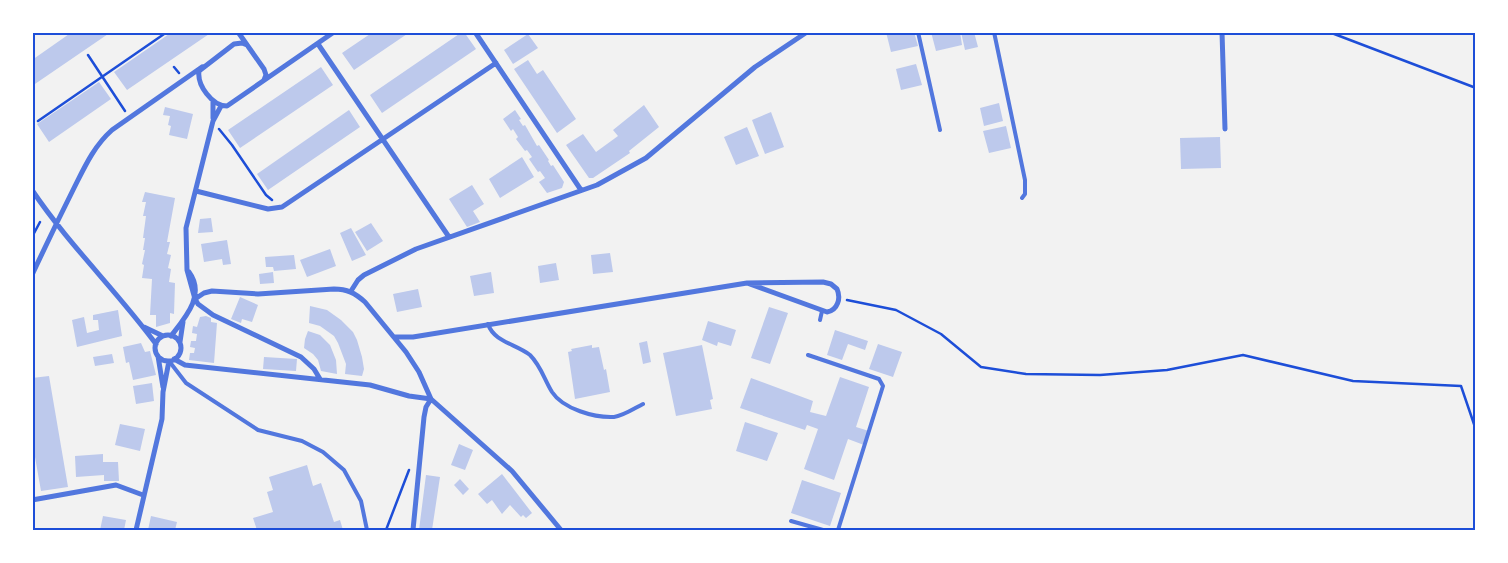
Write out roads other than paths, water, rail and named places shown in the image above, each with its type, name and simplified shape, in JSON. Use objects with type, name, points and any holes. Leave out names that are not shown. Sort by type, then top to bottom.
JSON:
[{"type":"street","points":[[236,43],[237,32]]},
{"type":"street","points":[[237,32],[264,69],[266,74],[264,80]]},
{"type":"street","points":[[202,68],[199,71],[201,83],[213,101],[220,106],[227,106],[334,32]]},
{"type":"street","points":[[475,32],[581,190]]},
{"type":"street","points":[[351,291],[358,280],[364,275],[416,249],[597,185],[646,158],[755,67],[807,32]]},
{"type":"street","points":[[1222,32],[1225,129]]},
{"type":"street","points":[[32,275],[88,160],[99,142],[112,130],[236,43],[247,45]]},
{"type":"street","points":[[318,44],[449,237]]},
{"type":"street","points":[[196,191],[268,209],[278,208],[496,64]]},
{"type":"street","points":[[264,69],[272,70],[286,66]]},
{"type":"street","points":[[188,76],[199,77]]},
{"type":"street","points":[[213,101],[213,121]]},
{"type":"street","points":[[220,106],[213,121],[186,228],[187,270],[195,299],[198,304],[213,315],[301,357],[314,369],[320,379]]},
{"type":"street","points":[[32,190],[56,224],[144,327],[156,344],[163,392],[162,419],[136,530]]},
{"type":"street","points":[[394,336],[413,337],[747,283],[823,282],[831,284],[836,289],[838,299],[833,310],[830,312],[822,311],[747,283]]},
{"type":"street","points":[[170,336],[183,321],[195,299],[204,293],[212,291],[258,294],[334,289],[351,291],[366,302],[406,352],[419,372],[430,399],[512,471],[561,530]]},
{"type":"street","points":[[163,392],[172,360],[181,350],[180,342],[183,321]]},
{"type":"street","points":[[144,327],[163,336],[170,336],[180,342]]},
{"type":"street","points":[[156,344],[163,336]]},
{"type":"street","points":[[158,356],[164,360],[172,360],[185,365],[370,385],[409,396],[430,399]]},
{"type":"street","points":[[414,530],[424,417],[430,399]]},
{"type":"street","points":[[32,500],[116,485],[143,495]]},
{"type":"lane","points":[[918,32],[940,130]]},
{"type":"lane","points":[[994,32],[1025,180],[1025,194],[1022,198]]},
{"type":"lane","points":[[820,320],[822,311]]},
{"type":"lane","points":[[488,324],[490,332],[496,337],[522,348],[533,358],[543,371],[552,392],[562,402],[576,410],[616,417],[643,404]]},
{"type":"lane","points":[[808,355],[879,379],[883,386],[838,530]]},
{"type":"lane","points":[[172,360],[186,383],[258,430],[302,441],[323,452],[344,470],[361,501],[367,530]]},
{"type":"lane","points":[[791,521],[823,530]]}]
